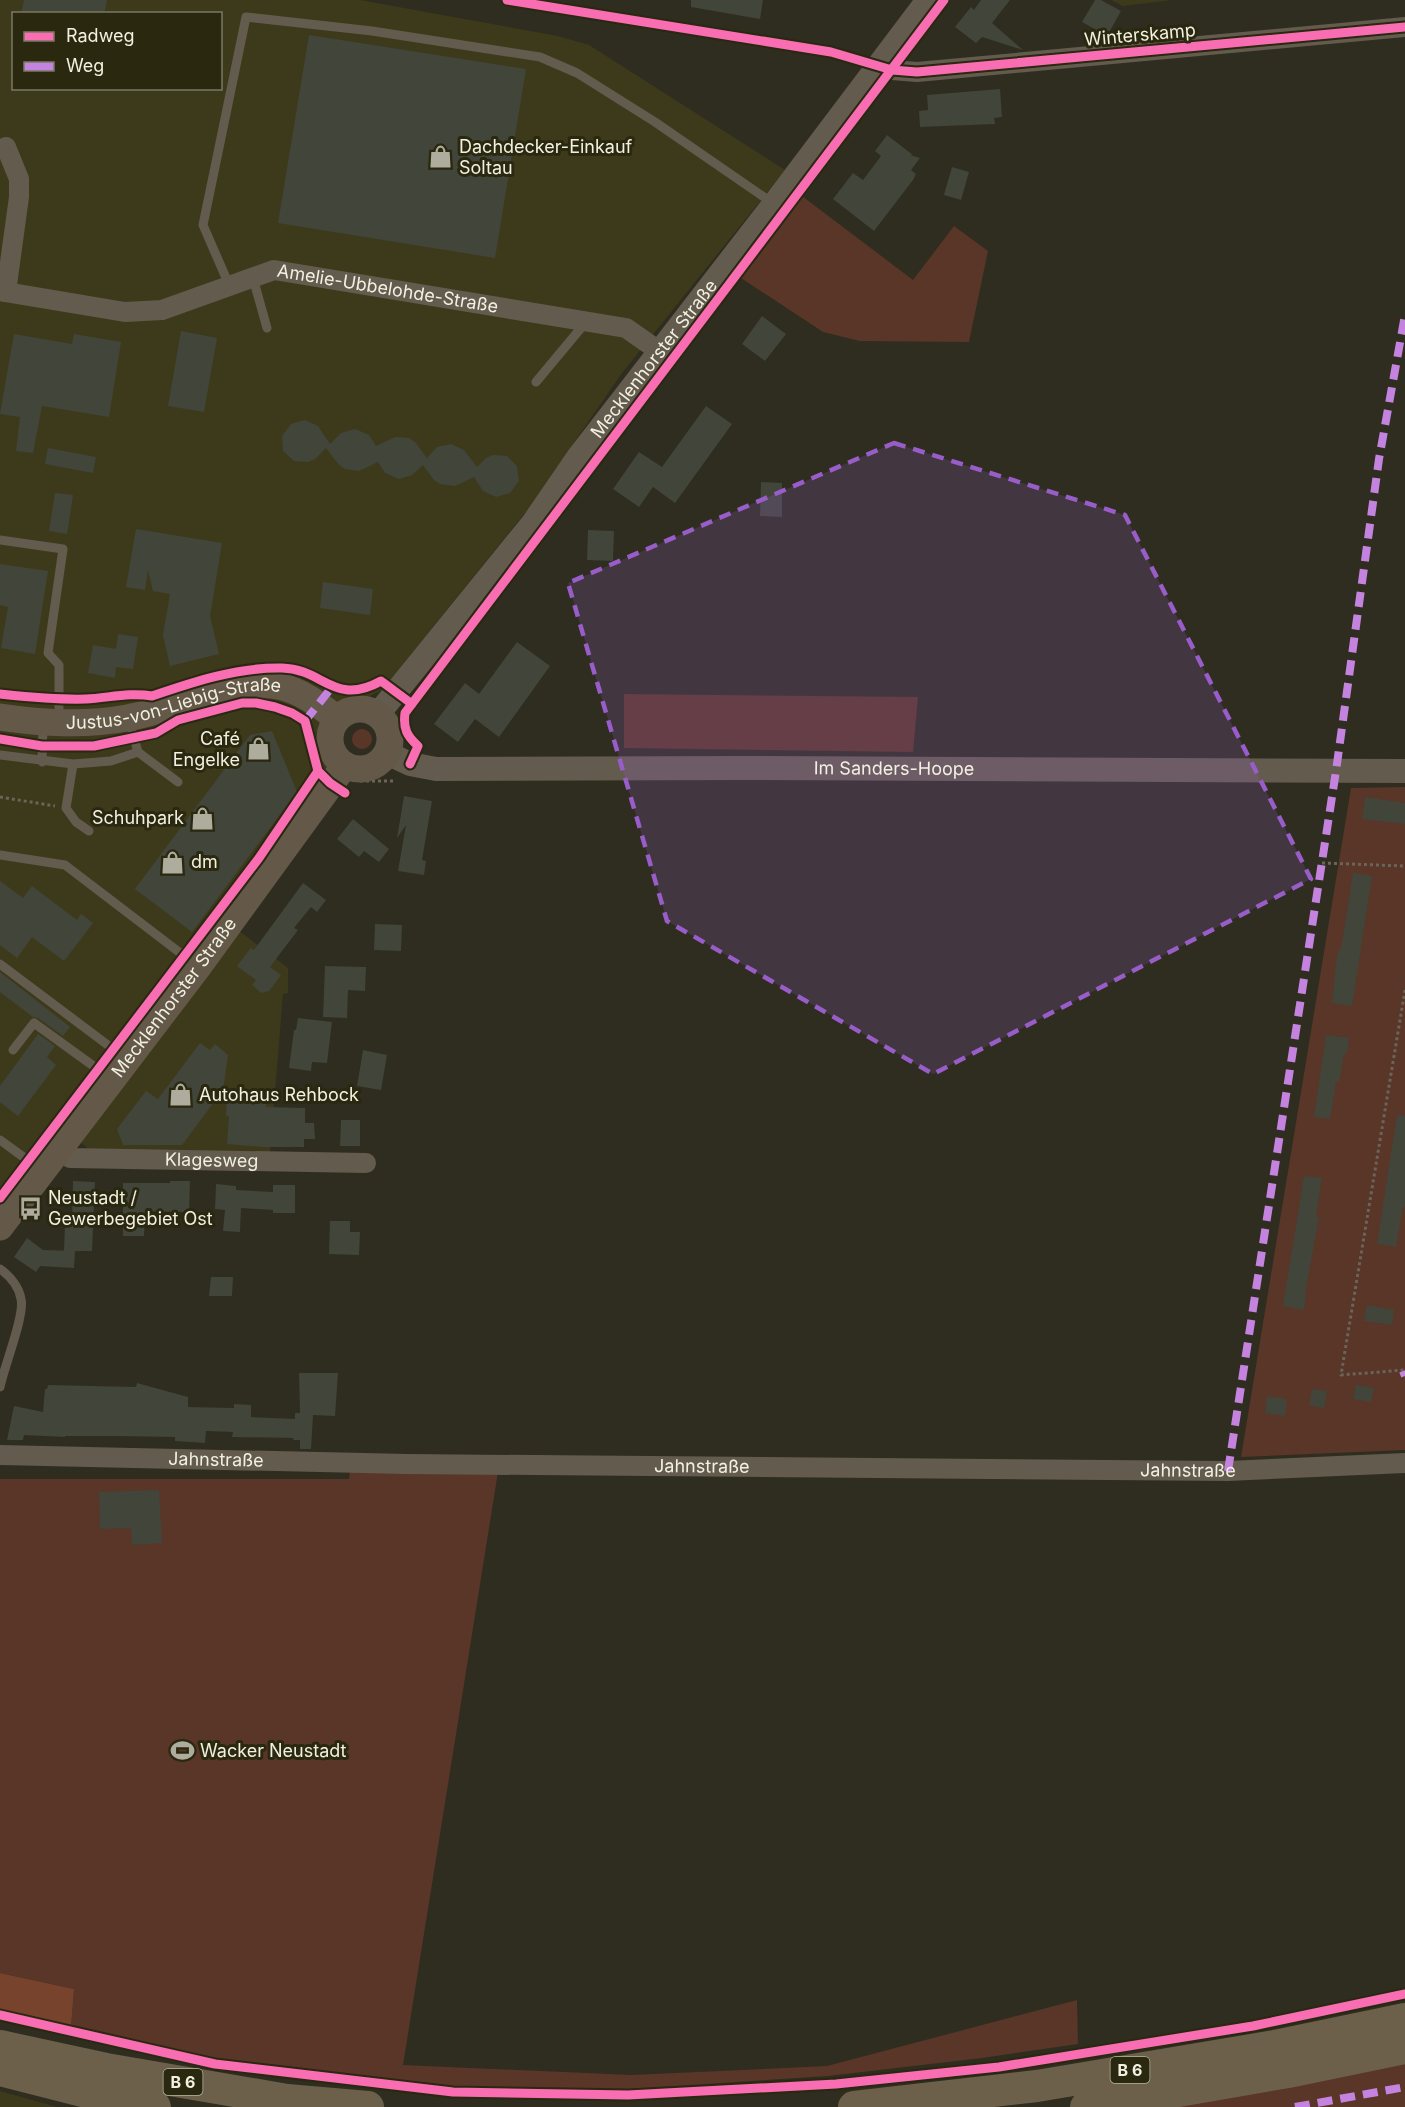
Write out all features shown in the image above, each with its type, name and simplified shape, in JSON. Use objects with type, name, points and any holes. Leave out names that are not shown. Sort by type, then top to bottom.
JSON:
[{"type":"highway","name":"B 6","points":[[854,2107],[1037,2086],[1275,2046],[1405,2019]]},
{"type":"highway","name":"B 6","points":[[0,2046],[106,2069],[287,2100],[368,2107]]},
{"type":"highway","name":"B 6","points":[[1086,2107],[1288,2072],[1405,2048]]},
{"type":"highway","name":"B 6","points":[[0,2070],[155,2107]]},
{"type":"main road","name":"Justus-von-Liebig-Straße","points":[[0,717],[51,724],[95,723],[155,713],[249,685],[261,684],[279,686],[300,694],[337,719]]},
{"type":"main road","points":[[361,708],[378,714],[386,722],[390,732],[387,753],[380,762],[371,767],[361,769],[345,765],[335,756],[331,747],[332,727],[337,719],[352,709],[361,708]]},
{"type":"main road","name":"Mecklenhorster Straße","points":[[0,1227],[198,967],[345,765]]},
{"type":"street","name":"Mecklenhorster Straße","points":[[378,714],[533,523],[579,456],[928,0]]},
{"type":"street","name":"Winterskamp","points":[[878,66],[892,70],[917,72],[1405,27]]},
{"type":"street","name":"Amelie-Ubbelohde-Straße","points":[[6,147],[19,179],[19,197],[3,292],[125,312],[162,310],[274,270],[626,328],[659,351]]},
{"type":"street","name":"Im Sanders-Hoope","points":[[387,753],[410,764],[436,769],[1405,771]]},
{"type":"street","name":"Klagesweg","points":[[58,1150],[70,1158],[366,1163]]},
{"type":"street","name":"Jahnstraße","points":[[0,1455],[395,1464],[1228,1471],[1405,1462]]},
{"type":"lane","points":[[230,287],[203,225],[246,17],[372,31],[540,57],[577,73],[655,122],[774,204]]},
{"type":"lane","points":[[253,278],[267,328]]},
{"type":"lane","points":[[536,382],[587,322]]},
{"type":"lane","points":[[0,540],[63,549],[48,653],[59,664],[51,724],[42,762]]},
{"type":"lane","points":[[128,718],[138,752],[178,782]]},
{"type":"lane","points":[[0,755],[42,762],[73,764],[111,761],[138,752]]},
{"type":"lane","points":[[73,764],[66,808],[76,822],[89,831]]},
{"type":"lane","points":[[0,855],[65,865],[198,967]]},
{"type":"lane","points":[[0,964],[119,1070]]},
{"type":"lane","points":[[13,1050],[34,1023],[119,1070]]},
{"type":"lane","points":[[0,1140],[43,1172]]},
{"type":"lane","points":[[0,1269],[12,1280],[18,1291],[22,1308],[0,1387]]},
{"type":"path","points":[[0,797],[66,808]]},
{"type":"path","points":[[1322,863],[1405,866]]},
{"type":"path","points":[[1405,990],[1341,1375],[1405,1370]]},
{"type":"highlighted area","points":[[894,443],[1125,515],[1311,879],[933,1074],[667,921],[568,583]]},
{"type":"shaded area","points":[[0,0],[360,0],[558,36],[589,45],[785,170],[622,373],[528,509],[382,690],[370,696],[355,697],[336,707],[324,725],[323,731],[326,771],[0,1193]]},
{"type":"shaded area","points":[[1111,0],[1172,0],[1123,6]]},
{"type":"shaded area","points":[[802,196],[913,280],[954,226],[988,251],[969,342],[860,341],[823,332],[738,276]]},
{"type":"shaded area","points":[[624,694],[918,697],[913,752],[624,748]]},
{"type":"shaded area","points":[[362,729],[369,732],[372,739],[369,746],[362,749],[355,746],[352,739],[355,732]]},
{"type":"shaded area","points":[[1405,787],[1405,1450],[1241,1457],[1351,788]]},
{"type":"shaded area","points":[[238,930],[288,968],[288,993],[283,994],[270,1153],[90,1150],[79,1141]]},
{"type":"shaded area","name":"Wacker Neustadt","points":[[350,1471],[498,1472],[403,2065],[631,2075],[827,2066],[1077,2000],[1078,2044],[828,2076],[630,2089],[453,2088],[215,2061],[71,2028],[74,1989],[0,1973],[0,1479],[349,1479]]},
{"type":"shaded area","points":[[0,1973],[74,1989],[71,2028],[0,2012]]},
{"type":"shaded area","points":[[1405,2059],[1405,2107],[1165,2107]]},
{"type":"shaded area","points":[[0,2091],[57,2107],[0,2107]]},
{"type":"building","points":[[24,0],[107,0],[104,12],[21,12]]},
{"type":"building","points":[[691,0],[763,0],[760,19],[691,7]]},
{"type":"building","points":[[981,0],[1010,0],[992,23],[1023,50],[982,37],[976,43],[955,27],[971,7],[974,10]]},
{"type":"building","points":[[1095,0],[1101,0],[1121,11],[1107,36],[1082,22]]},
{"type":"building","points":[[309,35],[526,69],[495,258],[278,223]]},
{"type":"building","points":[[1000,89],[1002,117],[994,118],[995,124],[920,127],[919,111],[928,110],[927,95]]},
{"type":"building","points":[[887,135],[913,155],[910,155],[920,158],[911,170],[916,174],[913,180],[874,231],[833,199],[853,173],[863,180],[881,156],[875,151]]},
{"type":"building","points":[[952,167],[969,172],[961,200],[944,195]]},
{"type":"building","points":[[762,316],[786,334],[765,361],[742,344]]},
{"type":"building","points":[[181,331],[217,338],[204,412],[168,406]]},
{"type":"building","points":[[14,334],[72,344],[74,334],[121,342],[109,417],[42,406],[33,453],[16,451],[20,417],[0,414]]},
{"type":"building","points":[[706,406],[732,424],[675,503],[653,487],[639,507],[613,489],[639,452],[662,467]]},
{"type":"building","points":[[305,420],[318,426],[330,444],[341,433],[355,429],[369,435],[376,446],[395,437],[409,438],[427,458],[437,447],[451,444],[464,450],[477,467],[493,455],[507,456],[517,466],[519,481],[510,493],[496,497],[483,491],[474,477],[455,486],[440,484],[434,480],[423,465],[412,475],[399,479],[385,473],[378,462],[359,471],[345,469],[326,448],[315,459],[308,462],[294,461],[283,451],[282,436],[291,424]]},
{"type":"building","points":[[48,448],[96,457],[93,473],[45,464]]},
{"type":"building","points":[[761,482],[782,483],[782,517],[760,516]]},
{"type":"building","points":[[55,493],[73,495],[67,534],[49,531]]},
{"type":"building","points":[[136,529],[222,543],[210,616],[219,654],[170,666],[163,635],[170,594],[153,591],[148,570],[145,590],[126,587]]},
{"type":"building","points":[[588,530],[614,531],[613,561],[587,560]]},
{"type":"building","points":[[0,564],[48,571],[35,654],[1,648],[8,607],[0,605]]},
{"type":"building","points":[[323,582],[373,589],[370,615],[320,608]]},
{"type":"building","points":[[118,634],[138,637],[133,669],[116,667],[115,678],[88,673],[93,645],[116,649]]},
{"type":"building","points":[[517,642],[550,666],[499,737],[475,719],[458,742],[434,724],[465,683],[479,694]]},
{"type":"building","points":[[272,731],[297,792],[192,932],[135,889],[250,735]]},
{"type":"building","points":[[404,796],[432,801],[422,860],[426,861],[424,875],[398,871],[406,825],[397,838]]},
{"type":"building","points":[[1365,797],[1405,803],[1405,824],[1362,819]]},
{"type":"building","points":[[353,819],[389,849],[379,862],[364,851],[359,857],[337,839]]},
{"type":"building","points":[[1353,873],[1372,876],[1352,1006],[1332,1003],[1336,964],[1339,949],[1341,949]]},
{"type":"building","points":[[0,881],[23,898],[32,886],[77,920],[81,914],[93,923],[64,961],[32,937],[17,958],[0,945]]},
{"type":"building","points":[[303,883],[326,900],[317,912],[311,907],[294,928],[298,930],[270,967],[281,975],[269,991],[261,993],[252,985],[256,980],[237,966],[251,948],[254,950]]},
{"type":"building","points":[[375,924],[402,925],[401,951],[374,950]]},
{"type":"building","points":[[325,966],[366,967],[365,991],[348,990],[347,1018],[323,1017]]},
{"type":"building","points":[[0,972],[70,1027],[63,1036],[0,992]]},
{"type":"building","points":[[298,1018],[332,1022],[327,1063],[312,1062],[311,1071],[289,1068],[294,1030],[296,1030]]},
{"type":"building","points":[[38,1034],[55,1046],[47,1057],[56,1065],[18,1116],[0,1102],[0,1086]]},
{"type":"building","points":[[1326,1035],[1349,1038],[1339,1082],[1336,1081],[1330,1119],[1314,1117]]},
{"type":"building","name":"Autohaus Rehbock","points":[[200,1043],[210,1050],[215,1044],[228,1055],[223,1090],[182,1145],[123,1145],[117,1129],[146,1091],[158,1099]]},
{"type":"building","points":[[363,1050],[387,1055],[381,1090],[357,1086]]},
{"type":"building","points":[[227,1090],[267,1093],[266,1107],[305,1108],[305,1123],[314,1123],[315,1139],[304,1139],[304,1147],[227,1144],[229,1116],[226,1116]]},
{"type":"building","points":[[1397,1115],[1405,1116],[1405,1207],[1403,1206],[1396,1247],[1377,1244]]},
{"type":"building","points":[[341,1120],[360,1120],[360,1146],[340,1146]]},
{"type":"building","points":[[1304,1176],[1322,1178],[1316,1217],[1319,1217],[1304,1310],[1283,1306]]},
{"type":"building","points":[[73,1181],[95,1182],[92,1251],[64,1251],[65,1223],[72,1223]]},
{"type":"building","points":[[170,1181],[190,1181],[189,1212],[145,1211],[144,1236],[123,1236],[123,1183],[170,1183]]},
{"type":"building","points":[[216,1184],[236,1186],[236,1190],[273,1192],[273,1185],[295,1185],[295,1213],[273,1213],[273,1210],[241,1208],[240,1232],[223,1231],[225,1210],[215,1209]]},
{"type":"building","points":[[330,1221],[350,1221],[350,1232],[360,1232],[359,1255],[329,1254]]},
{"type":"building","points":[[27,1238],[43,1250],[75,1251],[74,1268],[40,1266],[36,1272],[14,1257]]},
{"type":"building","points":[[211,1277],[233,1277],[232,1296],[209,1296]]},
{"type":"building","points":[[1367,1305],[1394,1310],[1392,1325],[1364,1321]]},
{"type":"building","points":[[299,1373],[338,1373],[335,1416],[313,1415],[311,1449],[300,1449],[300,1440],[293,1440],[294,1438],[232,1437],[233,1432],[206,1431],[205,1443],[175,1441],[175,1437],[115,1436],[24,1435],[23,1440],[7,1440],[14,1406],[43,1412],[45,1389],[48,1385],[136,1387],[137,1383],[188,1397],[188,1407],[234,1408],[234,1404],[251,1405],[251,1417],[295,1419],[295,1413],[300,1413]]},
{"type":"building","points":[[1356,1385],[1374,1388],[1371,1402],[1353,1399]]},
{"type":"building","points":[[1312,1389],[1327,1391],[1324,1408],[1309,1405]]},
{"type":"building","points":[[1267,1396],[1287,1399],[1285,1416],[1265,1413]]},
{"type":"building","points":[[159,1490],[162,1543],[132,1545],[131,1528],[100,1529],[99,1492]]},
{"type":"marked path","points":[[1228,1471],[1336,771],[1379,459],[1405,315]]},
{"type":"marked path","points":[[305,721],[332,687]]},
{"type":"marked path","points":[[1403,1371],[1405,1376]]},
{"type":"marked path","points":[[1295,2107],[1405,2087]]},
{"type":"cycle path","points":[[507,0],[831,52],[892,70],[917,72],[1405,27]]},
{"type":"cycle path","points":[[410,764],[418,746],[407,732],[405,713],[944,0]]},
{"type":"cycle path","points":[[0,694],[64,699],[127,695],[152,696],[232,673],[282,668],[309,674],[340,689],[365,688],[381,681],[412,704]]},
{"type":"cycle path","points":[[0,739],[42,746],[94,746],[156,733],[178,720],[242,703],[256,703],[292,713],[305,721],[318,771],[345,793]]},
{"type":"cycle path","points":[[0,1198],[259,858],[318,771]]},
{"type":"cycle path","points":[[0,2015],[215,2064],[453,2092],[628,2095],[836,2084],[999,2067],[1253,2026],[1405,1994]]},
{"type":"place","name":"Dachdecker-Einkauf Soltau","points":[[441,157]]},
{"type":"place","name":"Café Engelke","points":[[258,749]]},
{"type":"place","name":"Schuhpark","points":[[202,818]]},
{"type":"place","name":"dm","points":[[173,862]]},
{"type":"place","name":"Autohaus Rehbock","points":[[181,1095]]},
{"type":"place","name":"Neustadt / Gewerbegebiet Ost","points":[[30,1208]]},
{"type":"place","name":"Wacker Neustadt","points":[[182,1751]]}]
